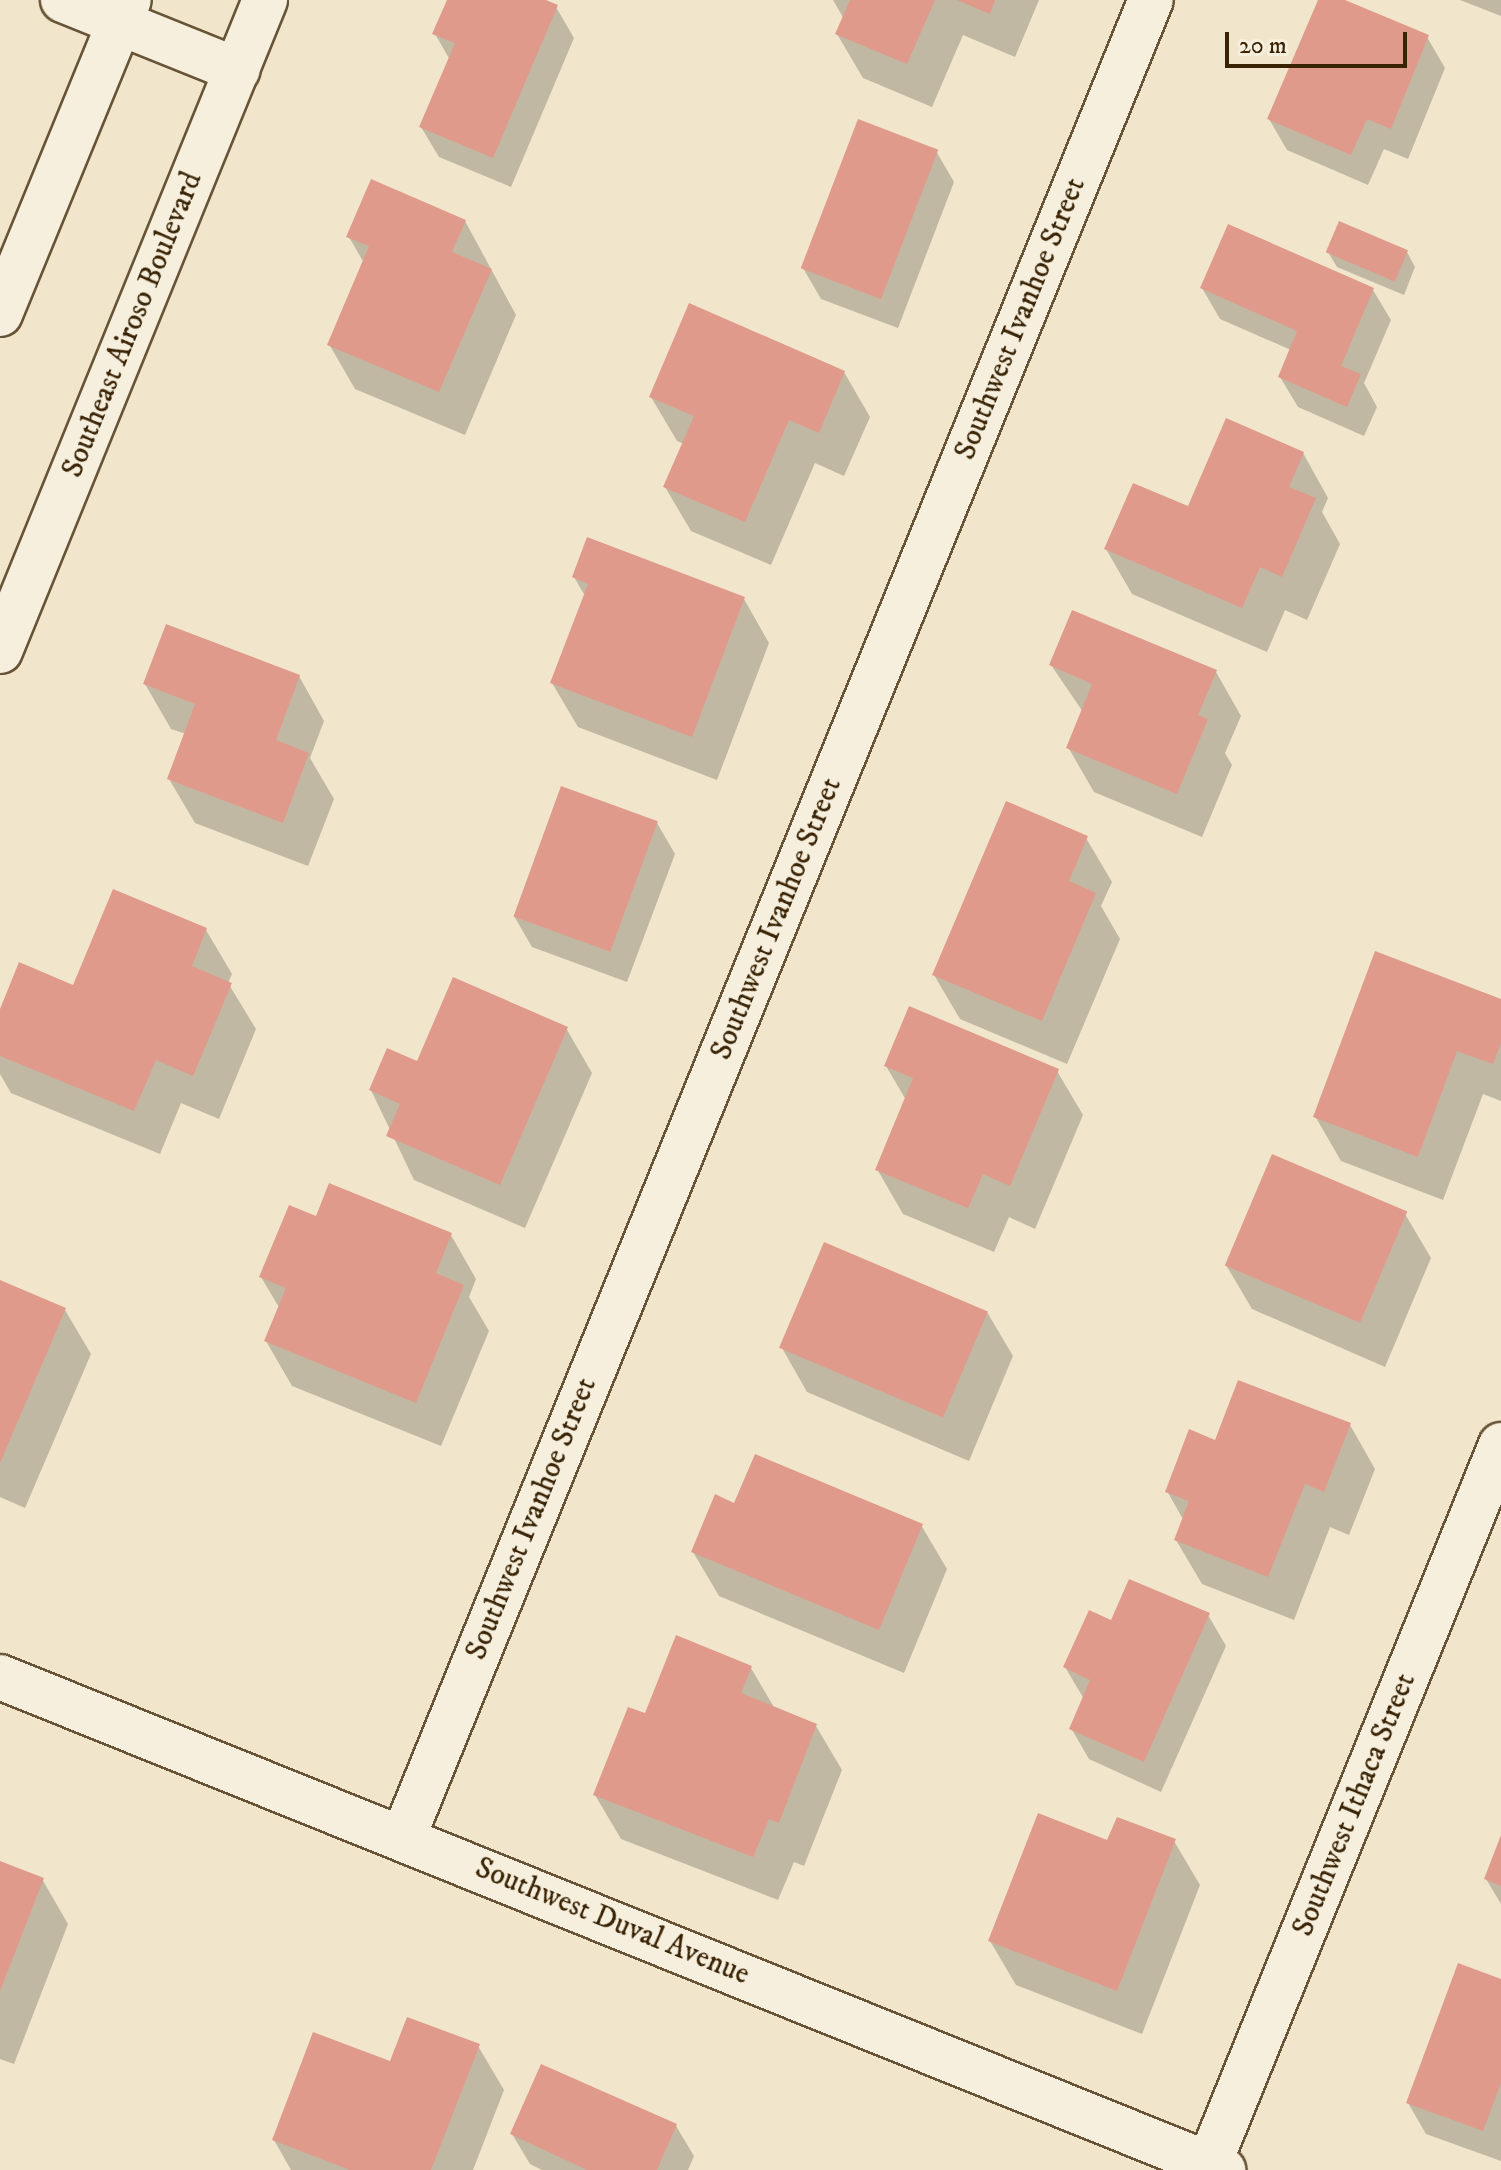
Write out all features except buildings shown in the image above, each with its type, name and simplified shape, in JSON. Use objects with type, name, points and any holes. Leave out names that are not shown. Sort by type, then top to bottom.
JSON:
[{"type":"street","points":[[63,0],[124,12],[237,70]]},
{"type":"street","name":"Southeast Airoso Boulevard","points":[[0,651],[265,0]]},
{"type":"street","name":"Southwest Ivanhoe Street","points":[[403,1838],[1151,0]]},
{"type":"street","points":[[0,314],[124,12]]},
{"type":"street","name":"Southwest Ithaca Street","points":[[1216,2167],[1501,1445]]},
{"type":"street","name":"Southwest Duval Avenue","points":[[0,1677],[1216,2167]]}]
